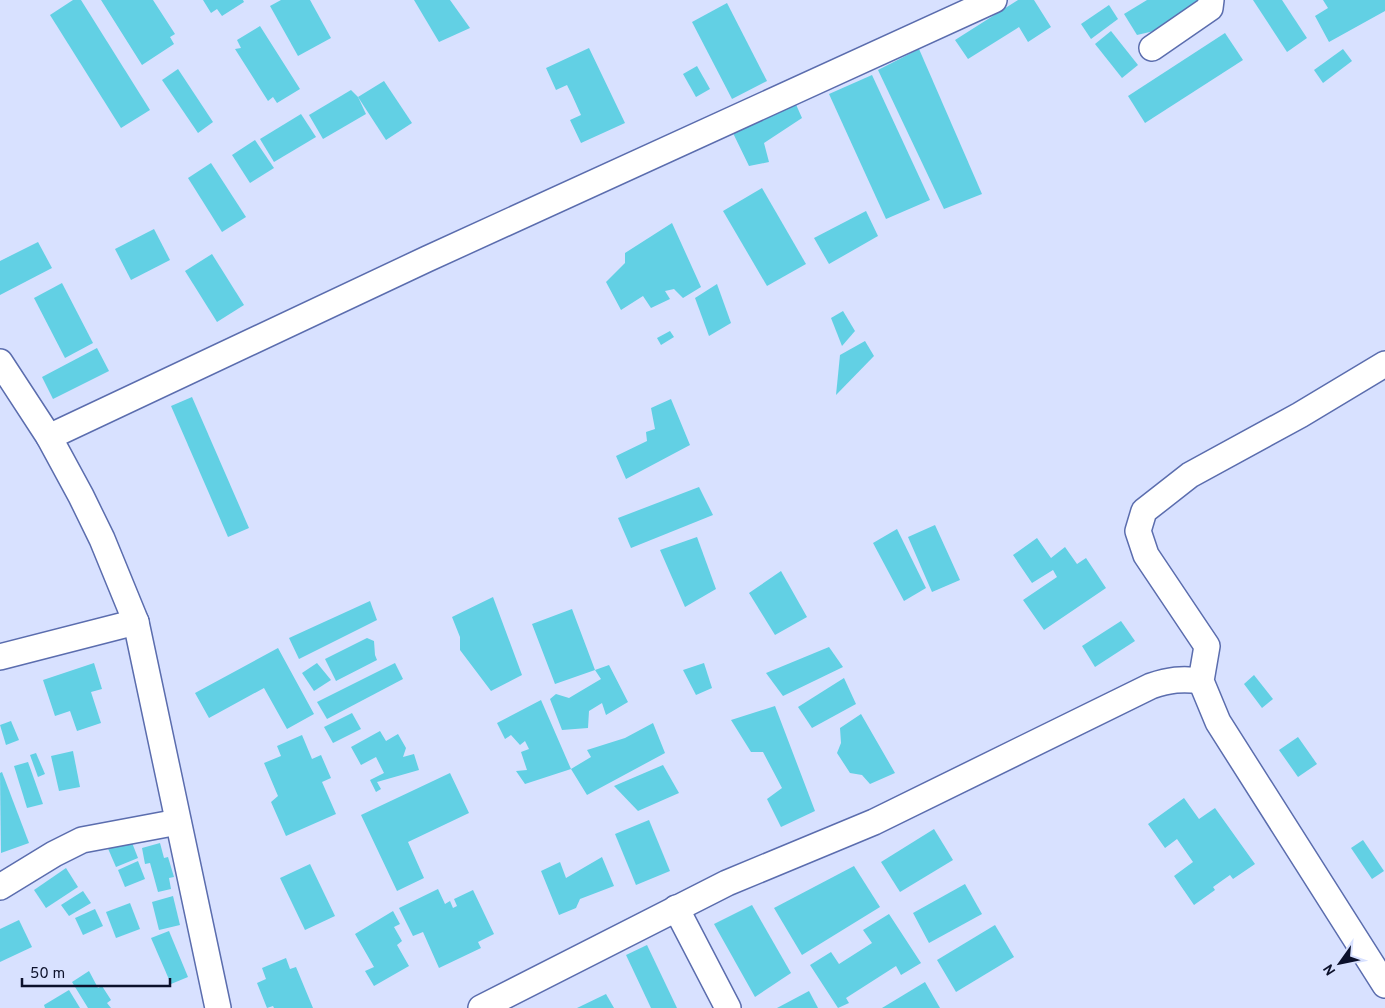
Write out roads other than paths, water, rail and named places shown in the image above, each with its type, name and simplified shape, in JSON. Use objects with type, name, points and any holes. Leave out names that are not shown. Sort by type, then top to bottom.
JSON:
[{"type":"street","points":[[49,437],[427,259],[994,0]]},
{"type":"street","points":[[1152,48],[1210,8],[1211,0]]},
{"type":"street","points":[[0,362],[49,437],[102,539],[136,622],[218,1008]]},
{"type":"street","points":[[1385,364],[1300,415],[1190,475],[1144,511],[1138,530],[1146,555],[1207,646],[1201,681],[1218,722],[1385,985]]},
{"type":"street","points":[[0,657],[136,622]]},
{"type":"street","points":[[481,1008],[744,875],[874,822],[1151,686],[1168,680],[1185,679],[1201,681]]},
{"type":"street","points":[[0,887],[54,854],[82,840],[178,822]]},
{"type":"street","points":[[676,908],[728,1008]]}]
